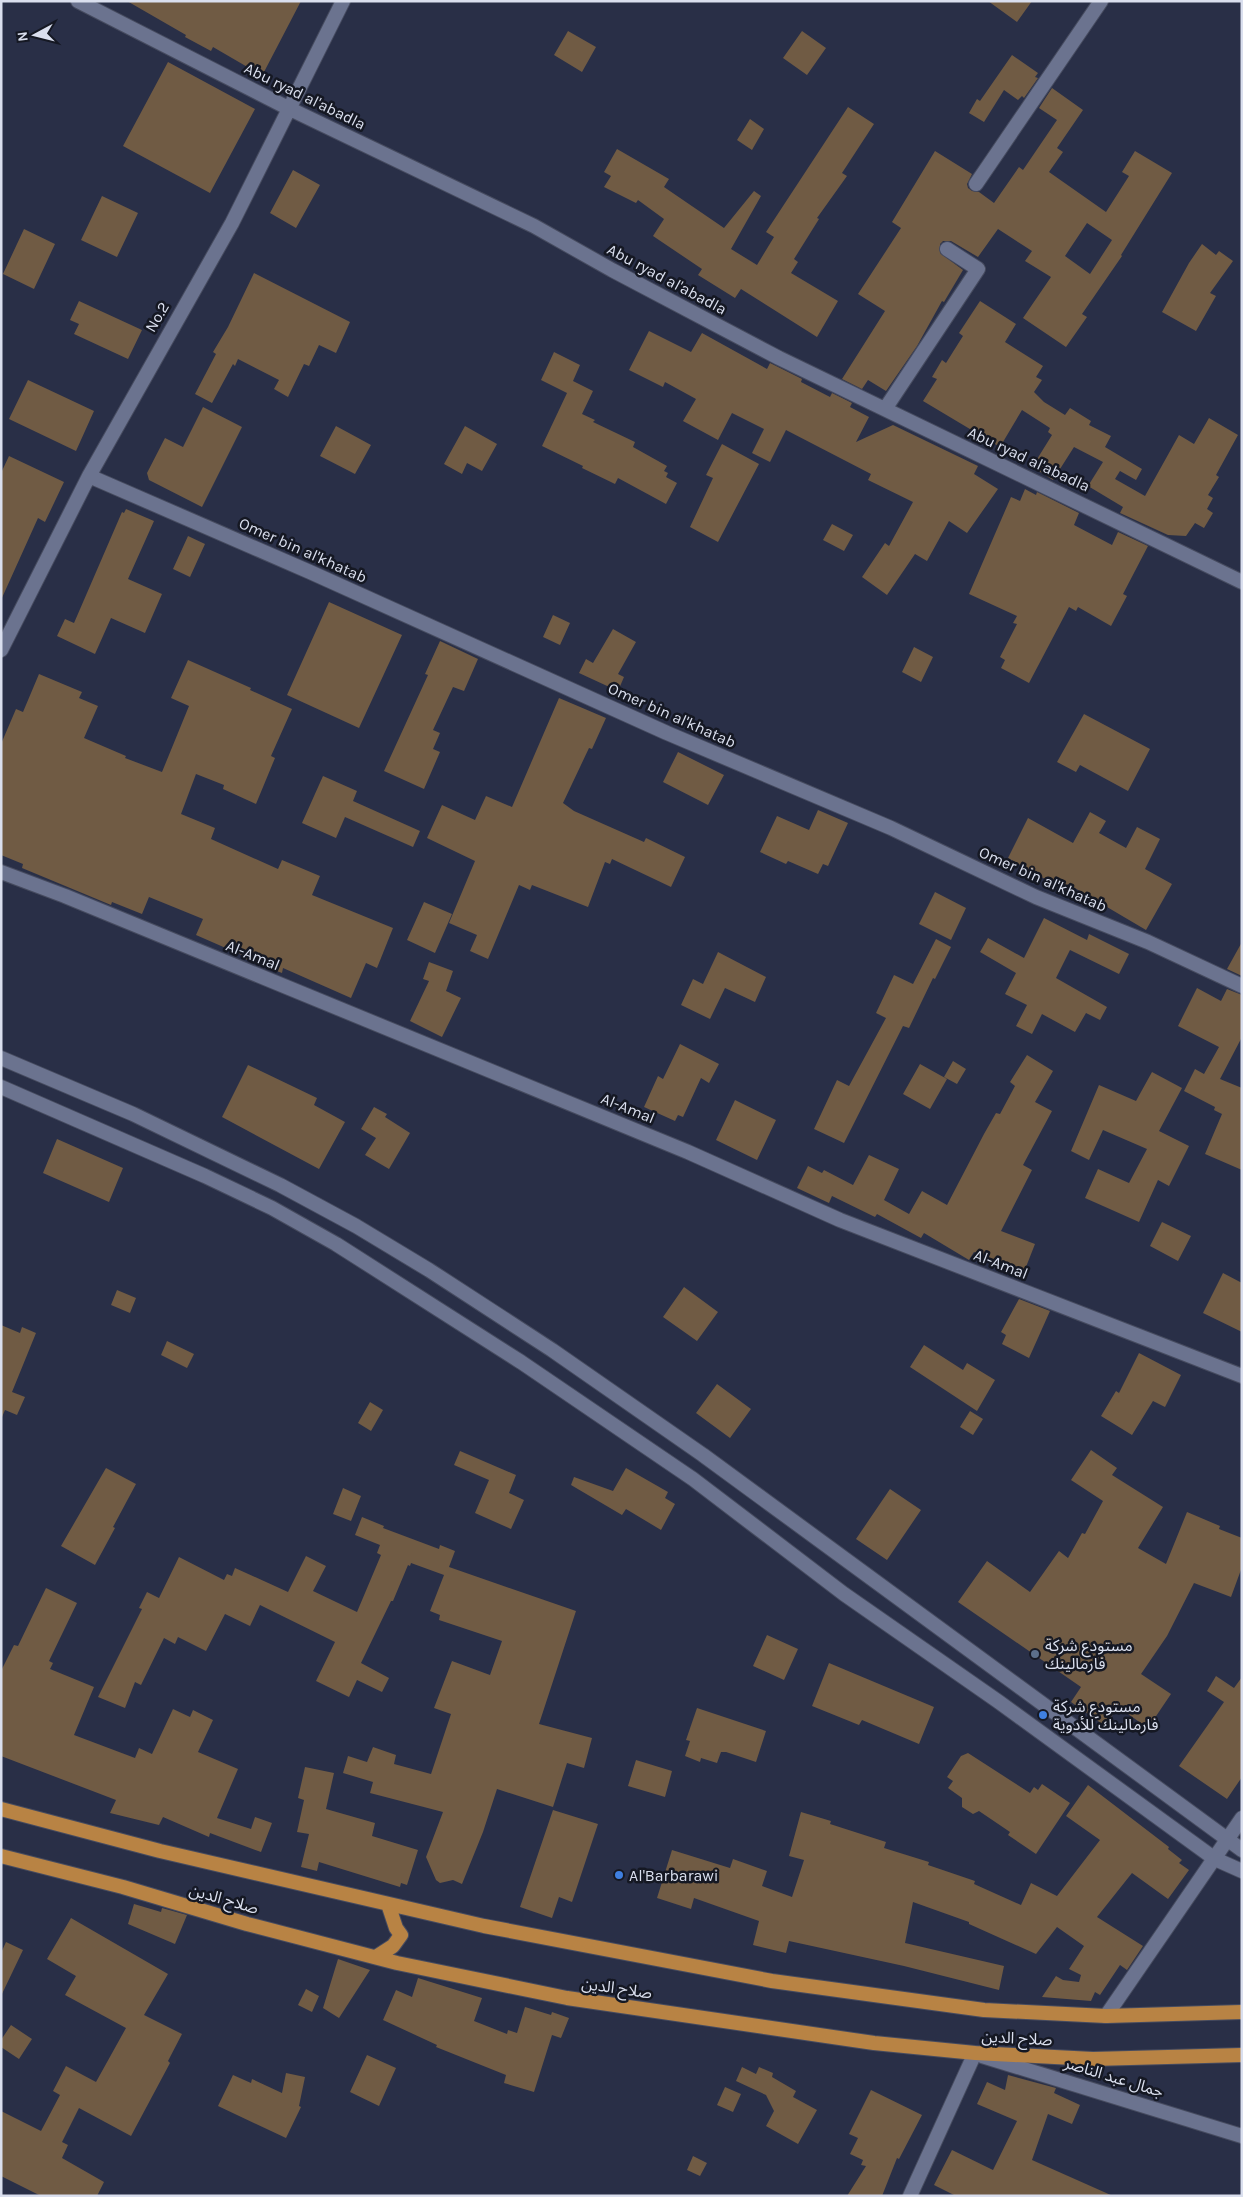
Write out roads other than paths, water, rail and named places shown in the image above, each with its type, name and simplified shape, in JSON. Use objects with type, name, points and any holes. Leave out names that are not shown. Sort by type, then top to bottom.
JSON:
[{"type":"highway","name":"صلاح الدين","points":[[1,1809],[160,1851],[388,1904],[566,1943],[772,1980],[984,2010],[1106,2016],[1242,2012]]},
{"type":"highway","name":"صلاح الدين","points":[[1,1856],[123,1887],[247,1924],[376,1957],[567,1998],[874,2043],[974,2053],[1093,2059],[1242,2055]]},
{"type":"highway","points":[[376,1957],[393,1946],[401,1935],[396,1928],[388,1904]]},
{"type":"street","name":"Abu ryad al'abadla","points":[[78,1],[288,108],[534,226],[612,270],[779,358],[1242,582]]},
{"type":"street","name":"No.2","points":[[1,650],[89,476],[232,223],[342,1]]},
{"type":"street","points":[[976,184],[1100,1]]},
{"type":"street","points":[[885,409],[978,269],[947,249]]},
{"type":"street","name":"Omer bin al'khatab","points":[[89,476],[302,568],[667,733],[891,828],[1036,897],[1148,942],[1242,986]]},
{"type":"street","name":"Al-Amal","points":[[1,872],[65,896],[688,1152],[840,1220],[1242,1376]]},
{"type":"street","points":[[1,1058],[133,1114],[280,1184],[356,1226],[429,1270],[552,1350],[703,1456],[1227,1841],[1242,1850]]},
{"type":"street","points":[[1,1087],[205,1176],[272,1208],[344,1249],[521,1362],[693,1480],[844,1594],[999,1702],[1215,1859],[1242,1871]]},
{"type":"street","points":[[1106,2016],[1242,1818]]},
{"type":"street","points":[[910,2196],[974,2053]]},
{"type":"street","name":"جمال عبد الناصر","points":[[974,2053],[1242,2136]]},
{"type":"place","name":"مستودع شركة فارمالينك","points":[[1035,1654]]},
{"type":"place","name":"مستودع شركة فارمالينك للأدوية","points":[[1043,1715]]},
{"type":"place","name":"Al'Barbarawi","points":[[619,1875]]}]
